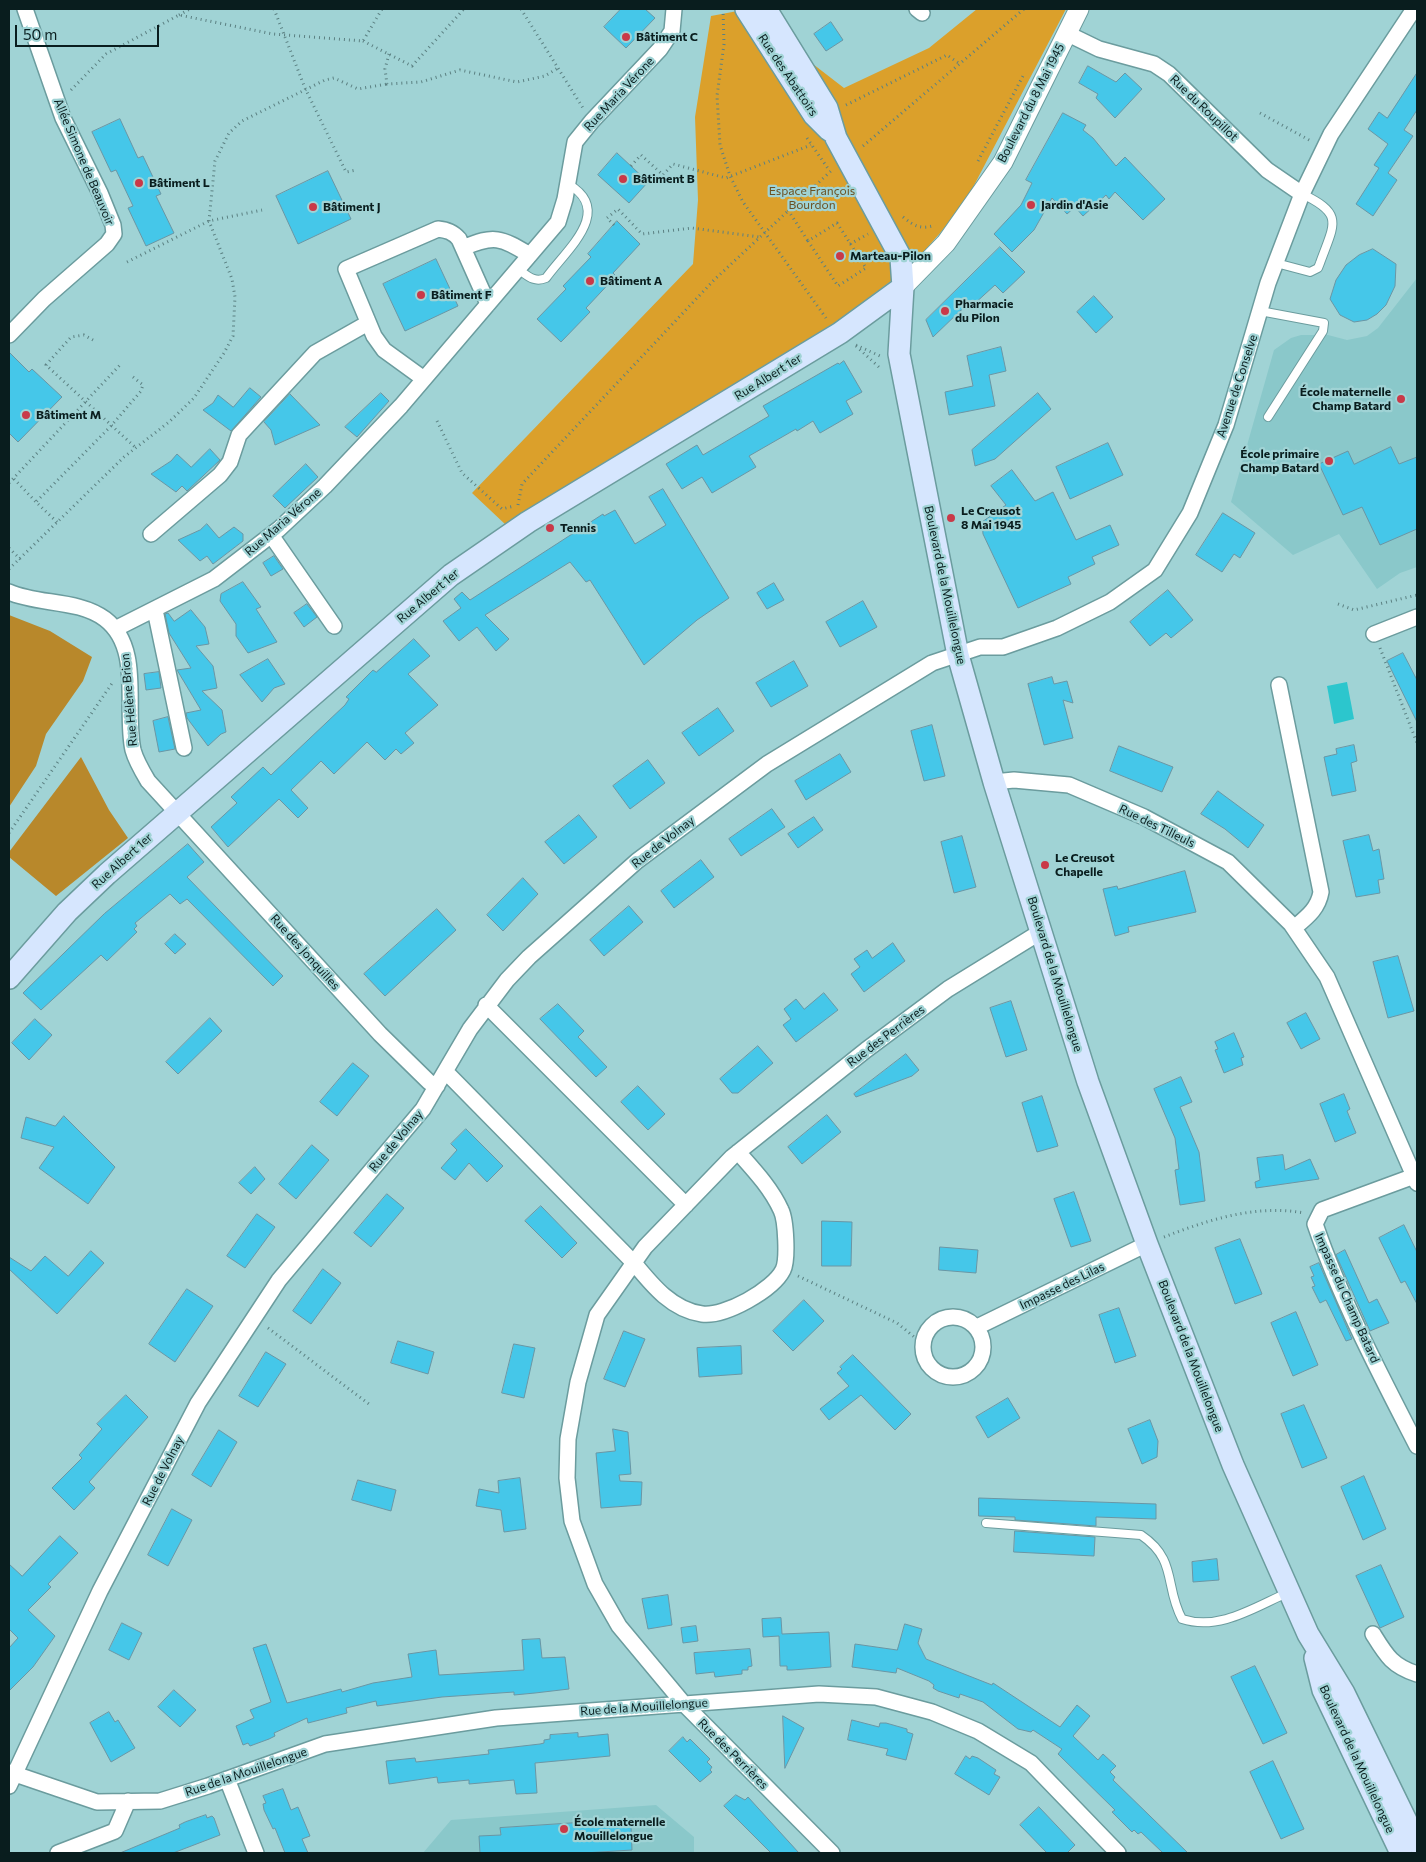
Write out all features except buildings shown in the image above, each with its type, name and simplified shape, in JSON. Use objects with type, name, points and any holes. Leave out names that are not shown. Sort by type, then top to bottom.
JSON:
[{"type":"main road","name":"Rue des Abattoirs","points":[[746,9],[814,115],[836,138]]},
{"type":"main road","points":[[766,9],[827,108],[836,138]]},
{"type":"main road","name":"Boulevard de la Mouillelongue","points":[[836,138],[859,154],[901,258],[903,288],[899,354],[958,655],[994,782],[1088,1082],[1147,1244],[1233,1465],[1308,1634],[1323,1690],[1406,1850]]},
{"type":"main road","name":"Rue Albert 1er","points":[[9,978],[67,912],[178,812],[451,575],[528,522],[840,333],[903,288]]},
{"type":"street","name":"Allée Simone de Beauvoir","points":[[9,335],[44,299],[107,244],[114,234],[113,225],[100,193],[57,100],[25,9]]},
{"type":"street","name":"Rue Maria Vérone","points":[[115,629],[214,579],[271,535],[324,486],[424,379],[558,222],[568,184],[575,142],[592,121],[660,49],[672,30],[674,9]]},
{"type":"street","name":"Boulevard du 8 Mai 1945","points":[[903,288],[946,242],[1003,162],[1079,9]]},
{"type":"street","name":"Avenue de Conselve","points":[[958,655],[980,647],[1003,647],[1057,628],[1110,602],[1154,570],[1190,514],[1226,425],[1260,311],[1302,194],[1331,134],[1413,16]]},
{"type":"street","name":"Rue du Roupillot","points":[[1066,33],[1099,49],[1154,64],[1169,74],[1267,170],[1302,194]]},
{"type":"street","points":[[424,379],[384,350],[374,336],[346,269],[438,229],[454,233],[464,248],[488,304]]},
{"type":"street","points":[[464,248],[485,239],[497,238],[509,242],[530,255]]},
{"type":"street","points":[[151,534],[220,475],[230,462],[239,436],[315,353],[368,323]]},
{"type":"street","points":[[271,535],[334,626]]},
{"type":"street","points":[[9,592],[90,611],[104,619],[115,629]]},
{"type":"street","points":[[155,610],[184,748]]},
{"type":"street","points":[[1374,634],[1417,617]]},
{"type":"street","name":"Rue Hélène Brion","points":[[115,629],[122,638],[127,667],[133,750],[148,781],[178,812]]},
{"type":"street","name":"Rue de Volnay","points":[[11,1777],[100,1591],[194,1412],[279,1280],[403,1136],[423,1110],[470,1028],[486,1006],[529,957],[637,861],[767,764],[932,663],[958,655]]},
{"type":"street","points":[[1280,685],[1321,892],[1318,904],[1312,912],[1294,928]]},
{"type":"street","name":"Rue des Tilleuls","points":[[994,782],[1014,780],[1068,785],[1144,817],[1228,862],[1294,928],[1327,977],[1416,1178]]},
{"type":"street","name":"Rue des Jonquilles","points":[[178,812],[380,1034],[429,1082],[437,1086]]},
{"type":"street","name":"Rue des Perrières","points":[[832,1853],[684,1704],[619,1626],[595,1584],[572,1521],[568,1478],[568,1439],[578,1382],[597,1315],[645,1247],[738,1152],[866,1050],[948,989],[1042,931]]},
{"type":"street","points":[[486,1006],[686,1205]]},
{"type":"street","points":[[446,1072],[634,1263],[657,1291],[681,1307],[703,1314],[720,1312],[740,1304],[762,1291],[784,1269],[786,1235],[782,1211],[766,1185],[738,1152]]},
{"type":"street","name":"Impasse du Champ Batard","points":[[1416,1178],[1322,1210],[1315,1224],[1381,1375],[1417,1446]]},
{"type":"street","name":"Impasse des Lilas","points":[[977,1327],[1147,1244]]},
{"type":"street","points":[[956,1316],[968,1320],[977,1327],[983,1338],[984,1350],[980,1362],[973,1371],[962,1376],[950,1378],[934,1370],[924,1356],[923,1344],[926,1332],[944,1317],[956,1316]]},
{"type":"street","points":[[1373,1634],[1386,1656],[1400,1668],[1417,1674]]},
{"type":"street","name":"Rue de la Mouillelongue","points":[[11,1777],[97,1802],[160,1801],[325,1744],[496,1718],[819,1694],[876,1697],[932,1712],[978,1731],[1031,1764],[1118,1853]]},
{"type":"street","points":[[227,1779],[256,1853]]},
{"type":"street","points":[[58,1853],[115,1831],[128,1801]]},
{"type":"lane","points":[[518,269],[532,280],[539,281],[546,278],[582,232],[589,214],[585,200],[578,190],[568,184]]},
{"type":"lane","points":[[1276,263],[1310,272],[1314,271],[1320,263],[1332,231],[1331,212],[1322,203],[1302,194]]},
{"type":"lane","points":[[1260,311],[1324,323],[1323,331],[1268,417]]},
{"type":"lane","points":[[986,1523],[1141,1535],[1156,1545],[1165,1560],[1173,1587],[1176,1608],[1182,1619],[1196,1624],[1220,1622],[1289,1592]]},
{"type":"path","points":[[57,100],[77,86],[106,54],[190,9]]},
{"type":"path","points":[[274,9],[305,88],[346,172],[356,170]]},
{"type":"path","points":[[363,41],[382,9]]},
{"type":"path","points":[[179,15],[283,35],[363,41],[412,66],[464,9]]},
{"type":"path","points":[[521,9],[592,121]]},
{"type":"path","points":[[722,9],[724,44],[717,96],[720,145],[730,176],[743,202],[793,270],[822,315],[884,371]]},
{"type":"path","points":[[518,505],[522,484],[714,280],[829,172],[859,154],[1024,9]]},
{"type":"path","points":[[387,84],[385,69],[389,54]]},
{"type":"path","points":[[838,109],[947,55],[960,64]]},
{"type":"path","points":[[9,569],[21,560],[57,522],[136,448],[169,422],[194,398],[233,336],[236,314],[232,279],[209,221],[215,161],[229,133],[242,121],[305,88],[334,78],[358,89],[387,84],[421,82],[460,70],[517,82],[545,76],[558,68]]},
{"type":"path","points":[[976,167],[1025,71]]},
{"type":"path","points":[[1260,113],[1297,132],[1324,149]]},
{"type":"path","points":[[857,139],[859,154]]},
{"type":"path","points":[[631,166],[641,155],[663,175],[673,164],[726,178],[811,145]]},
{"type":"path","points":[[614,225],[607,218],[618,209],[642,234],[692,228],[759,237]]},
{"type":"path","points":[[126,262],[209,221],[262,210]]},
{"type":"path","points":[[788,210],[808,241],[838,286],[866,268],[837,223],[808,241]]},
{"type":"path","points":[[900,214],[914,226],[927,228],[943,221]]},
{"type":"path","points":[[93,340],[84,335],[71,337],[46,365],[136,448]]},
{"type":"path","points":[[9,484],[120,365]]},
{"type":"path","points":[[36,502],[111,426],[141,391],[143,385],[133,377]]},
{"type":"path","points":[[437,421],[462,473],[497,504]]},
{"type":"path","points":[[14,478],[57,522]]},
{"type":"path","points":[[9,548],[21,560]]},
{"type":"path","points":[[1338,604],[1354,610],[1417,595]]},
{"type":"path","points":[[1374,634],[1417,740]]},
{"type":"path","points":[[9,833],[106,691],[127,667]]},
{"type":"path","points":[[1147,1244],[1214,1218],[1284,1209],[1319,1216]]},
{"type":"path","points":[[784,1269],[897,1323],[923,1344]]},
{"type":"path","points":[[254,1318],[369,1404]]},
{"type":"shaded area","name":"École primaire Champ Batard","points":[[1417,278],[1417,567],[1400,573],[1377,589],[1339,534],[1293,555],[1231,502],[1274,350],[1291,338],[1301,335],[1328,335],[1347,340],[1367,336],[1378,328]]},
{"type":"shaded area","points":[[9,615],[50,631],[92,657],[83,681],[46,734],[36,766],[9,807]]},
{"type":"shaded area","points":[[81,757],[109,810],[128,838],[56,896],[9,857],[9,852]]},
{"type":"shaded area","name":"École maternelle Mouillelongue","points":[[656,1805],[694,1837],[694,1853],[423,1853],[451,1820]]},
{"type":"green space","name":"Espace François Bourdon","points":[[977,9],[1066,9],[969,195],[941,232],[910,267],[824,331],[666,425],[507,526],[472,493],[693,264],[698,200],[695,117],[711,16],[743,10],[844,88],[929,48]]},
{"type":"water","points":[[1347,682],[1354,719],[1334,724],[1327,686]]},
{"type":"place","name":"Bâtiment C","points":[[626,37]]},
{"type":"place","name":"Bâtiment B","points":[[623,179]]},
{"type":"place","name":"Bâtiment L","points":[[139,183]]},
{"type":"place","name":"Jardin d'Asie","points":[[1031,205]]},
{"type":"place","name":"Bâtiment J","points":[[313,207]]},
{"type":"place","name":"Marteau-Pilon","points":[[840,256]]},
{"type":"place","name":"Bâtiment A","points":[[590,281]]},
{"type":"place","name":"Bâtiment F","points":[[421,295]]},
{"type":"place","name":"Pharmacie du Pilon","points":[[945,311]]},
{"type":"place","name":"École maternelle Champ Batard","points":[[1401,399]]},
{"type":"place","name":"Bâtiment M","points":[[26,415]]},
{"type":"place","name":"École primaire Champ Batard","points":[[1329,461]]},
{"type":"place","name":"Le Creusot 8 Mai 1945","points":[[951,518]]},
{"type":"place","name":"Tennis","points":[[550,528]]},
{"type":"place","name":"Le Creusot Chapelle","points":[[1045,865]]},
{"type":"place","name":"École maternelle Mouillelongue","points":[[564,1829]]}]
